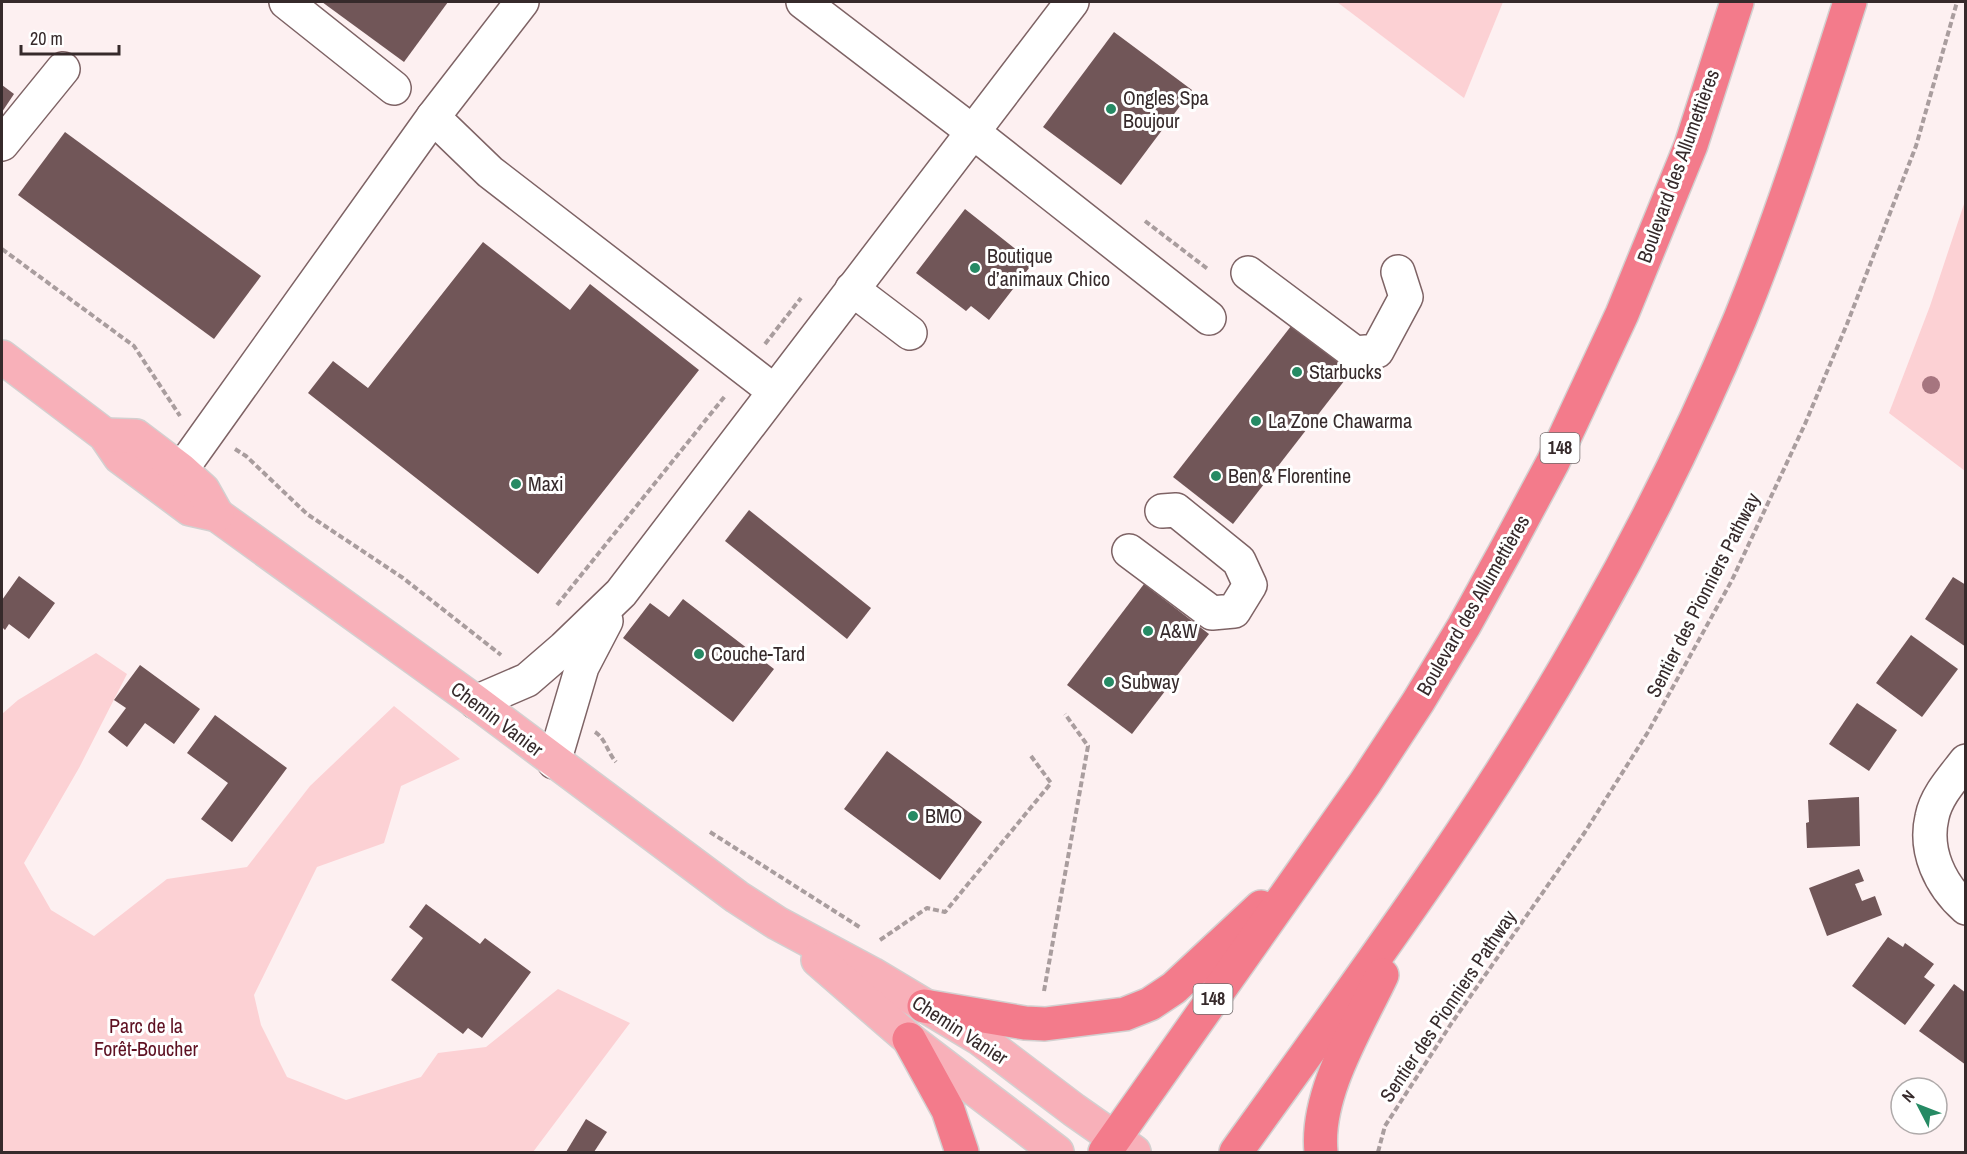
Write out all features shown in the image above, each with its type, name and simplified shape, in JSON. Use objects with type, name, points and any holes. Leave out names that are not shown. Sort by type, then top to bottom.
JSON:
[{"type":"highway","name":"Boulevard des Allumettières","points":[[1118,1148],[1418,702],[1464,626],[1553,462],[1622,314],[1690,145],[1737,2]]},
{"type":"highway","points":[[1236,1152],[1418,899],[1477,812],[1592,621],[1642,529],[1740,318],[1778,221],[1850,2]]},
{"type":"highway","points":[[924,1006],[1026,1023],[1046,1024],[1125,1014],[1150,1004],[1174,988],[1313,859]]},
{"type":"highway","points":[[1321,1152],[1324,1111],[1333,1081],[1418,899]]},
{"type":"highway","points":[[909,1039],[948,1110],[962,1152]]},
{"type":"main road","name":"Chemin Vanier","points":[[2,357],[105,435],[120,457],[190,509],[217,515],[476,702],[737,897],[777,923],[872,974],[979,1038],[1074,1110],[1118,1148]]},
{"type":"main road","name":"Chemin Vanier","points":[[105,435],[136,436],[203,490],[217,515]]},
{"type":"main road","name":"Chemin Vanier","points":[[777,923],[909,1039],[1057,1152]]},
{"type":"street","points":[[286,2],[394,87]]},
{"type":"street","points":[[181,470],[433,117],[522,2]]},
{"type":"street","points":[[803,2],[973,132],[1209,318]]},
{"type":"street","points":[[476,702],[527,680],[621,593],[1072,2]]},
{"type":"street","points":[[2,144],[63,69]]},
{"type":"street","points":[[433,117],[490,172],[774,392]]},
{"type":"street","points":[[1248,273],[1355,353],[1377,351],[1406,297],[1398,272]]},
{"type":"street","points":[[852,289],[910,333]]},
{"type":"street","points":[[1129,551],[1212,613],[1234,611],[1250,585],[1239,561],[1176,510],[1162,511]]},
{"type":"street","points":[[554,762],[582,666],[621,593]]},
{"type":"street","points":[[1965,762],[1944,790],[1932,815],[1929,841],[1937,869],[1950,894],[1965,908]]},
{"type":"path","name":"Sentier des Pionniers Pathway","points":[[1378,1152],[1385,1126],[1451,1024],[1586,832],[1648,732],[1732,580],[1805,424],[1852,313],[1916,146],[1957,2]]},
{"type":"path","points":[[2,249],[134,346],[180,416],[246,456],[307,514],[403,578],[503,656],[527,680]]},
{"type":"path","points":[[557,606],[730,388]]},
{"type":"path","points":[[568,714],[603,737],[610,755],[621,768]]},
{"type":"path","points":[[1043,999],[1088,746],[1065,714]]},
{"type":"path","points":[[880,940],[927,908],[945,912],[1052,783],[1031,756]]},
{"type":"path","points":[[708,831],[888,945]]},
{"type":"green space","points":[[1337,2],[1503,2],[1464,98]]},
{"type":"green space","points":[[1965,201],[1966,471],[1889,413],[1930,306]]},
{"type":"green space","name":"Parc de la Forêt-Boucher","points":[[96,653],[127,674],[79,768],[24,863],[51,910],[94,936],[167,879],[247,867],[310,786],[394,706],[460,759],[401,786],[384,843],[317,867],[254,995],[261,1025],[287,1077],[346,1100],[421,1077],[438,1053],[486,1047],[558,989],[630,1023],[533,1152],[2,1152],[2,714],[18,700]]},
{"type":"building","points":[[322,2],[448,2],[404,62]]},
{"type":"building","points":[[1114,32],[1192,90],[1121,185],[1043,127]]},
{"type":"building","points":[[2,85],[14,94],[2,112]]},
{"type":"building","points":[[65,132],[261,276],[214,339],[18,195]]},
{"type":"building","name":"Boutique d’animaux Chico","points":[[965,209],[1033,263],[989,320],[971,306],[966,311],[916,273]]},
{"type":"building","name":"Maxi","points":[[483,242],[570,310],[590,284],[699,370],[538,574],[308,393],[333,361],[368,388]]},
{"type":"building","points":[[1295,321],[1355,367],[1233,524],[1173,477]]},
{"type":"building","name":"Couche-Tard","points":[[749,510],[871,608],[847,639],[725,541]]},
{"type":"building","points":[[19,576],[55,603],[29,639],[9,624],[5,630],[2,627],[2,600]]},
{"type":"building","points":[[1953,577],[1966,585],[1966,647],[1925,619]]},
{"type":"building","points":[[1144,584],[1209,634],[1132,734],[1067,685]]},
{"type":"building","name":"Couche-Tard","points":[[683,599],[774,669],[733,722],[623,638],[650,603],[669,617]]},
{"type":"building","points":[[1911,635],[1958,669],[1922,717],[1876,683]]},
{"type":"building","points":[[140,665],[200,709],[174,744],[145,723],[127,747],[108,732],[126,708],[114,700]]},
{"type":"building","points":[[1857,703],[1897,730],[1869,771],[1829,744]]},
{"type":"building","points":[[215,715],[287,768],[232,842],[201,819],[228,783],[187,753]]},
{"type":"building","name":"BMO","points":[[887,751],[982,822],[940,880],[844,809]]},
{"type":"building","points":[[1859,797],[1860,846],[1807,848],[1808,800]]},
{"type":"building","points":[[1859,869],[1864,881],[1855,884],[1862,901],[1875,896],[1882,915],[1827,936],[1809,888]]},
{"type":"building","points":[[426,904],[480,944],[485,938],[531,972],[482,1038],[468,1028],[463,1034],[391,980],[423,938],[409,927]]},
{"type":"building","points":[[1888,937],[1903,947],[1905,943],[1934,964],[1924,977],[1935,985],[1905,1025],[1852,986]]},
{"type":"building","points":[[1954,984],[1966,993],[1966,1065],[1919,1031]]},
{"type":"building","points":[[586,1119],[607,1132],[594,1152],[566,1152]]},
{"type":"place","name":"Ongles Spa Boujour","points":[[1111,109]]},
{"type":"place","name":"Boutique d’animaux Chico","points":[[975,268]]},
{"type":"place","name":"Starbucks","points":[[1297,372]]},
{"type":"place","name":"La Zone Chawarma","points":[[1256,421]]},
{"type":"place","name":"Ben & Florentine","points":[[1216,476]]},
{"type":"place","name":"Maxi","points":[[516,484]]},
{"type":"place","name":"A&W","points":[[1148,631]]},
{"type":"place","name":"Couche-Tard","points":[[699,654]]},
{"type":"place","name":"Subway","points":[[1109,682]]},
{"type":"place","name":"BMO","points":[[913,816]]}]
